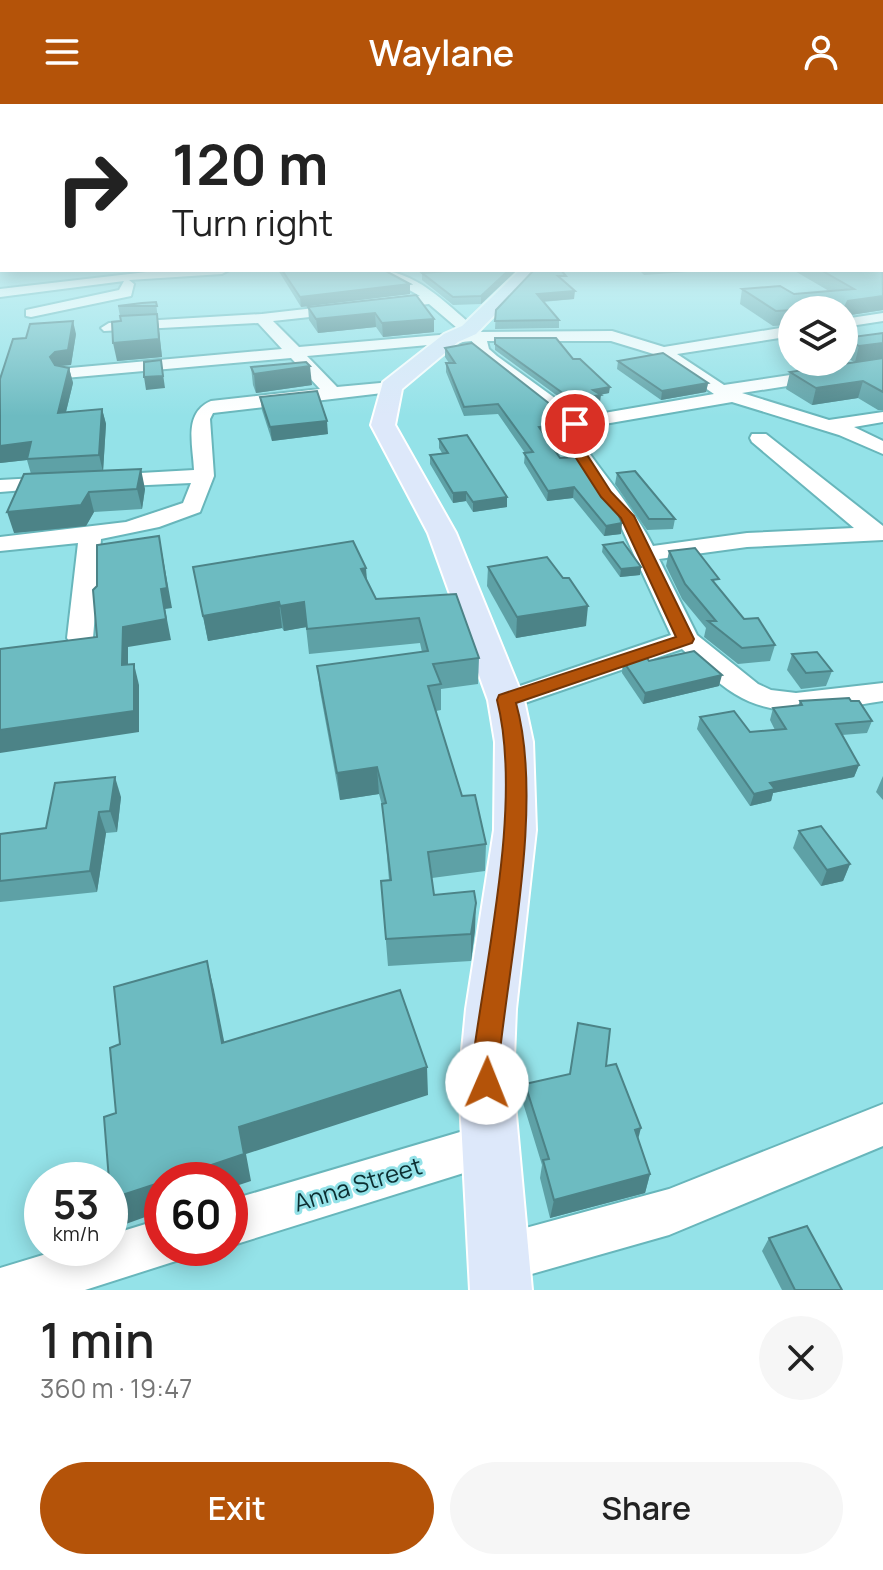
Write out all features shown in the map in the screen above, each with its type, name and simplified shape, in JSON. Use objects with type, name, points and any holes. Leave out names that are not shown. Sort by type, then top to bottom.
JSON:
[{"type":"main road","points":[[495,305],[466,334],[391,387],[383,425],[442,533],[506,700],[513,728],[515,830],[487,1051],[487,1146],[500,1274]]},
{"type":"street","points":[[14,310],[33,305]]},
{"type":"street","points":[[108,313],[115,305]]},
{"type":"street","points":[[31,313],[262,318],[375,305]]},
{"type":"street","points":[[438,305],[482,351],[575,424],[579,431],[575,447],[580,457],[606,494],[627,516],[686,639],[750,692],[784,701],[828,700],[883,692]]},
{"type":"street","points":[[262,318],[332,392]]},
{"type":"street","points":[[858,322],[878,321]]},
{"type":"street","points":[[663,352],[778,333]]},
{"type":"street","points":[[65,373],[466,334],[612,336],[663,352],[728,393],[883,448]]},
{"type":"street","points":[[575,424],[883,366]]},
{"type":"street","points":[[0,544],[90,534],[183,512],[192,507],[204,476],[201,419],[205,410],[230,401],[391,387]]},
{"type":"street","points":[[828,426],[883,417]]},
{"type":"street","points":[[759,438],[879,533]]},
{"type":"street","points":[[0,486],[204,476]]},
{"type":"street","points":[[645,554],[747,540],[879,533]]},
{"type":"street","points":[[80,638],[90,534]]},
{"type":"street","points":[[506,700],[686,639]]},
{"type":"street","points":[[500,1274],[669,1212],[883,1125]]},
{"type":"street","name":"Anna Street","points":[[248,1218],[487,1146]]},
{"type":"street","points":[[6,1290],[144,1248]]},
{"type":"building","points":[[424,305],[434,319],[382,323],[375,313],[316,319],[308,307]]},
{"type":"building","points":[[500,305],[547,305],[559,320],[495,321],[496,310]]},
{"type":"building","points":[[157,314],[159,339],[113,343],[112,322],[121,321],[120,316]]},
{"type":"building","points":[[73,321],[68,350],[55,352],[50,357],[55,365],[69,368],[58,413],[102,409],[99,455],[27,459],[31,442],[0,446],[0,379],[13,339],[26,338],[30,324]]},
{"type":"building","points":[[883,333],[883,343],[859,346],[858,336]]},
{"type":"building","points":[[495,338],[556,338],[573,359],[580,359],[610,387],[593,390],[601,395],[588,397],[596,405],[582,407],[495,344]]},
{"type":"building","points":[[472,343],[564,415],[567,424],[539,427],[560,458],[576,457],[616,509],[622,523],[606,526],[574,487],[548,491],[524,453],[533,452],[498,404],[464,407],[446,363],[455,363],[445,348]]},
{"type":"building","points":[[663,353],[708,383],[662,391],[618,361]]},
{"type":"building","points":[[883,358],[883,392],[863,381],[816,388],[796,376],[858,376],[858,362]]},
{"type":"building","points":[[161,360],[163,376],[144,377],[144,362]]},
{"type":"building","points":[[306,362],[310,366],[254,374],[251,367]]},
{"type":"building","points":[[317,391],[327,421],[270,427],[260,397]]},
{"type":"building","points":[[467,435],[507,497],[473,502],[466,492],[453,493],[430,455],[448,453],[439,439]]},
{"type":"building","points":[[141,469],[137,489],[89,492],[81,505],[7,512],[24,474]]},
{"type":"building","points":[[635,471],[675,519],[649,519],[617,473]]},
{"type":"building","points":[[159,536],[167,588],[161,589],[166,619],[123,627],[122,665],[134,664],[134,711],[0,730],[0,649],[97,637],[93,590],[97,586],[97,545]]},
{"type":"building","points":[[353,541],[366,568],[361,569],[376,599],[456,594],[479,658],[433,664],[441,684],[428,686],[462,796],[475,795],[486,844],[428,852],[434,895],[474,891],[476,903],[471,934],[386,939],[381,881],[391,880],[382,804],[386,803],[377,767],[337,773],[317,666],[428,651],[419,618],[307,629],[304,602],[280,606],[279,602],[203,616],[193,567]]},
{"type":"building","points":[[623,542],[641,567],[621,569],[603,545]]},
{"type":"building","points":[[695,548],[719,579],[712,580],[744,619],[758,618],[775,645],[742,648],[708,621],[716,621],[685,584],[669,551]]},
{"type":"building","points":[[547,557],[563,578],[569,578],[588,606],[517,617],[488,567]]},
{"type":"building","points":[[694,651],[722,675],[645,693],[623,661],[644,654],[649,661]]},
{"type":"building","points":[[817,652],[832,671],[806,673],[792,654]]},
{"type":"building","points":[[849,698],[859,701],[872,721],[836,724],[859,765],[770,783],[775,789],[754,794],[700,717],[734,711],[750,732],[786,729],[773,708],[802,705],[800,701]]},
{"type":"building","points":[[115,777],[110,811],[99,812],[90,871],[0,881],[0,834],[46,828],[55,783]]},
{"type":"building","points":[[821,826],[850,864],[827,870],[799,831]]},
{"type":"building","points":[[207,961],[222,1043],[400,990],[427,1067],[239,1127],[244,1154],[220,1162],[144,1162],[144,1188],[128,1193],[128,1162],[108,1162],[104,1117],[116,1113],[110,1048],[120,1044],[114,987]]},
{"type":"building","points":[[578,1023],[610,1029],[606,1066],[616,1064],[641,1128],[635,1130],[650,1174],[554,1200],[543,1160],[549,1159],[525,1084],[570,1074]]},
{"type":"building","points":[[807,1226],[842,1290],[795,1290],[769,1238]]},
{"type":"route","points":[[487,1083],[487,1051],[515,830],[513,728],[506,700],[686,639],[627,516],[606,494],[575,447],[579,431],[575,424]]}]
